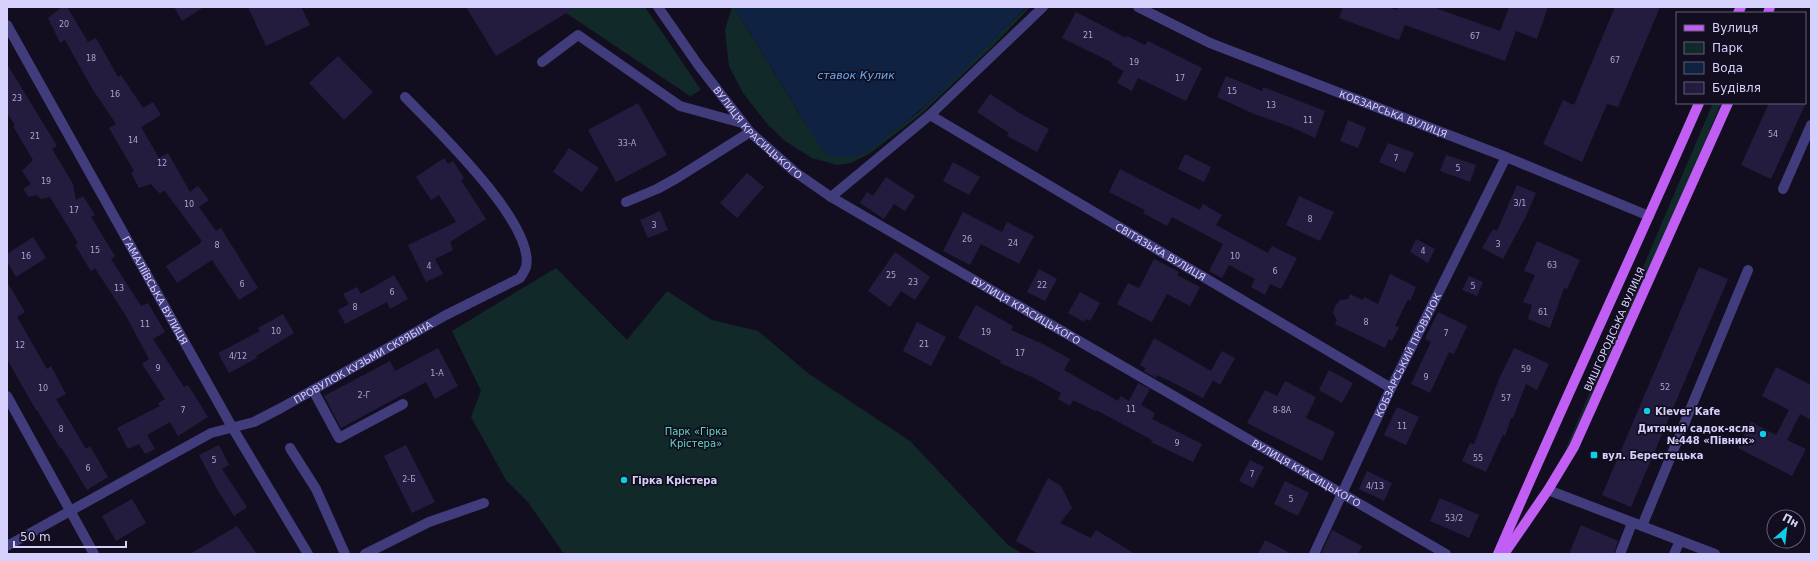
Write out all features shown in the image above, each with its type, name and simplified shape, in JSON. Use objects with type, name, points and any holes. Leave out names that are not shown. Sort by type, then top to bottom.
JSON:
[{"type":"main road","name":"ВИШГОРОДСЬКА ВУЛИЦЯ","points":[[1498,554],[1545,444],[1699,104]]},
{"type":"main road","name":"ВИШГОРОДСЬКА ВУЛИЦЯ","points":[[1504,554],[1548,490],[1574,447],[1728,104]]},
{"type":"street","name":"ВУЛИЦЯ КРАСИЦЬКОГО","points":[[658,7],[750,132],[795,172],[831,197],[1446,554]]},
{"type":"street","points":[[831,197],[930,115],[1043,7]]},
{"type":"street","name":"КОБЗАРСЬКА ВУЛИЦЯ","points":[[1138,7],[1210,43],[1506,157],[1649,216]]},
{"type":"street","name":"ГАМАЛІЇВСЬКА ВУЛИЦЯ","points":[[7,25],[232,427],[308,554]]},
{"type":"street","points":[[542,62],[578,35],[680,106],[742,123]]},
{"type":"street","name":"ПРОВУЛОК КУЗЬМИ СКРЯБІНА","points":[[7,546],[212,433],[254,422],[446,315],[520,278],[526,267],[525,254],[517,231],[483,179],[455,148],[405,98]]},
{"type":"street","name":"СВІТЯЗЬКА ВУЛИЦЯ","points":[[930,115],[1390,388]]},
{"type":"street","points":[[1783,188],[1811,125]]},
{"type":"street","points":[[626,202],[657,189],[677,178],[750,132]]},
{"type":"street","name":"КОБЗАРСЬКИЙ ПРОВУЛОК","points":[[1314,554],[1390,388],[1506,157]]},
{"type":"street","points":[[1620,554],[1637,525],[1748,270]]},
{"type":"street","points":[[313,390],[339,438],[403,404]]},
{"type":"street","points":[[7,396],[94,554]]},
{"type":"street","points":[[290,448],[316,489],[345,554]]},
{"type":"street","points":[[1548,490],[1715,554]]},
{"type":"street","points":[[365,554],[429,522],[484,503]]},
{"type":"street","points":[[1674,554],[1680,541]]},
{"type":"green space","points":[[562,7],[645,7],[701,90],[690,96],[566,13]]},
{"type":"green space","points":[[732,7],[734,7],[807,126],[863,153],[919,112],[1027,7],[1030,7],[995,44],[921,114],[869,154],[851,163],[837,165],[812,158],[785,141],[768,125],[743,93],[729,66],[725,30]]},
{"type":"green space","points":[[1713,104],[1721,104],[1631,322],[1571,450],[1566,448]]},
{"type":"green space","name":"Парк «Гірка Крістера»","points":[[556,268],[627,340],[667,291],[712,320],[758,331],[809,374],[910,441],[1008,545],[1023,554],[564,554],[528,502],[506,480],[471,417],[481,391],[452,331]]},
{"type":"water","name":"ставок Кулик","points":[[734,7],[1026,7],[945,88],[910,118],[862,154],[841,158],[822,150]]},
{"type":"building","points":[[62,7],[67,7],[88,42],[96,38],[118,77],[121,75],[143,108],[153,102],[161,115],[141,127],[159,158],[168,153],[190,192],[198,186],[209,200],[199,207],[216,231],[221,228],[258,288],[239,300],[212,260],[177,283],[166,266],[202,241],[164,190],[160,194],[151,184],[139,188],[131,173],[134,171],[109,128],[116,124],[93,90],[65,40],[60,43],[48,18]]},
{"type":"building","points":[[174,7],[204,7],[182,21]]},
{"type":"building","points":[[248,7],[301,7],[310,25],[266,46]]},
{"type":"building","points":[[466,7],[576,7],[496,56]]},
{"type":"building","points":[[1343,7],[1388,7],[1397,10],[1398,7],[1433,7],[1500,31],[1509,7],[1548,7],[1537,39],[1516,31],[1505,61],[1405,25],[1399,40],[1339,18]]},
{"type":"building","points":[[1615,7],[1660,7],[1618,107],[1607,104],[1582,162],[1543,144],[1563,100],[1574,105]]},
{"type":"building","points":[[1076,12],[1126,38],[1127,36],[1145,45],[1148,41],[1202,68],[1186,101],[1138,78],[1132,91],[1117,83],[1124,71],[1112,65],[1113,63],[1062,38]]},
{"type":"building","points":[[338,56],[373,92],[344,120],[309,83]]},
{"type":"building","points":[[7,64],[57,146],[52,149],[73,184],[76,200],[83,196],[95,215],[91,217],[115,256],[111,259],[141,306],[148,303],[165,332],[153,339],[184,387],[188,385],[208,417],[178,436],[170,422],[147,435],[155,449],[145,454],[139,444],[128,449],[117,428],[160,406],[158,403],[165,399],[142,364],[149,359],[126,316],[95,268],[91,271],[75,245],[78,243],[50,197],[41,199],[36,195],[29,197],[23,189],[31,184],[22,171],[33,160],[7,113]]},
{"type":"building","points":[[1226,76],[1262,91],[1263,87],[1325,111],[1315,138],[1291,127],[1254,114],[1217,97]]},
{"type":"building","points":[[990,94],[1021,114],[1049,129],[1037,152],[1007,136],[1009,133],[977,112]]},
{"type":"building","points":[[638,103],[667,155],[616,182],[588,130]]},
{"type":"building","points":[[1769,104],[1806,104],[1771,179],[1741,165]]},
{"type":"building","points":[[1348,120],[1366,128],[1358,148],[1340,141]]},
{"type":"building","points":[[1388,143],[1414,153],[1405,173],[1379,162]]},
{"type":"building","points":[[569,148],[599,168],[582,192],[553,172]]},
{"type":"building","points":[[1185,154],[1211,167],[1204,182],[1178,169]]},
{"type":"building","points":[[1446,155],[1476,165],[1470,182],[1440,171]]},
{"type":"building","points":[[444,158],[448,164],[453,161],[464,178],[461,180],[486,219],[450,242],[453,250],[435,259],[443,274],[426,282],[408,245],[456,222],[439,195],[431,200],[416,177]]},
{"type":"building","points":[[953,162],[980,177],[969,195],[943,181]]},
{"type":"building","points":[[1120,169],[1200,210],[1203,204],[1222,215],[1216,225],[1268,253],[1272,246],[1297,258],[1281,289],[1270,284],[1265,295],[1251,287],[1255,279],[1229,265],[1222,278],[1209,271],[1223,244],[1172,217],[1167,226],[1143,213],[1145,210],[1109,192]]},
{"type":"building","points":[[747,173],[764,187],[737,218],[720,203]]},
{"type":"building","points":[[886,177],[915,196],[905,211],[894,204],[884,219],[860,203],[867,192],[873,196]]},
{"type":"building","points":[[1517,185],[1536,193],[1525,218],[1503,259],[1482,248],[1493,229],[1497,231]]},
{"type":"building","points":[[1299,196],[1334,212],[1320,241],[1286,225]]},
{"type":"building","points":[[660,211],[668,230],[648,238],[640,220]]},
{"type":"building","points":[[963,212],[1002,232],[1007,222],[1034,236],[1019,264],[981,244],[970,265],[943,251]]},
{"type":"building","points":[[33,237],[46,258],[16,277],[7,261],[7,254]]},
{"type":"building","points":[[1416,239],[1435,249],[1428,263],[1410,252]]},
{"type":"building","points":[[1537,241],[1580,260],[1567,289],[1564,288],[1550,328],[1528,319],[1532,305],[1523,302],[1535,275],[1524,271]]},
{"type":"building","points":[[895,252],[930,277],[915,300],[901,291],[890,307],[868,291]]},
{"type":"building","points":[[1154,259],[1179,272],[1177,275],[1200,287],[1190,306],[1167,294],[1152,322],[1117,304],[1128,283],[1139,288]]},
{"type":"building","points":[[1699,267],[1728,279],[1631,507],[1602,495]]},
{"type":"building","points":[[1039,269],[1057,279],[1045,301],[1027,292]]},
{"type":"building","points":[[1390,274],[1416,287],[1410,301],[1408,299],[1395,326],[1399,327],[1392,341],[1389,339],[1385,348],[1335,324],[1337,320],[1333,313],[1335,306],[1340,300],[1348,299],[1350,294],[1363,300],[1364,297],[1378,304]]},
{"type":"building","points":[[394,275],[408,299],[390,309],[387,302],[345,324],[338,310],[349,304],[343,294],[357,287],[361,294]]},
{"type":"building","points":[[1469,276],[1483,282],[1477,296],[1462,290]]},
{"type":"building","points":[[7,282],[25,312],[17,317],[47,369],[51,366],[66,394],[56,399],[86,449],[90,446],[108,477],[87,490],[36,410],[7,359]]},
{"type":"building","points":[[1080,292],[1100,303],[1090,321],[1086,319],[1084,322],[1068,313]]},
{"type":"building","points":[[976,305],[1013,326],[1011,330],[1045,345],[1070,359],[1064,370],[1118,401],[1121,396],[1129,401],[1138,383],[1150,389],[1141,405],[1155,413],[1152,419],[1202,444],[1193,462],[1151,442],[1152,440],[1096,410],[1095,411],[1073,400],[1070,406],[1058,399],[1061,393],[1034,378],[1000,363],[1001,361],[958,338]]},
{"type":"building","points":[[1438,312],[1467,326],[1454,354],[1449,352],[1430,393],[1411,384],[1431,342],[1425,339]]},
{"type":"building","points":[[283,314],[294,333],[256,356],[257,358],[229,373],[218,353],[260,331],[258,328]]},
{"type":"building","points":[[917,322],[946,337],[931,366],[903,351]]},
{"type":"building","points":[[1154,338],[1211,371],[1222,351],[1235,358],[1220,385],[1213,380],[1203,398],[1157,375],[1156,378],[1144,371],[1146,368],[1140,365]]},
{"type":"building","points":[[438,348],[458,386],[435,399],[426,382],[341,428],[324,396],[390,361],[395,371]]},
{"type":"building","points":[[1514,348],[1549,364],[1537,390],[1526,384],[1505,436],[1503,435],[1486,472],[1462,461],[1470,443],[1474,444],[1499,379]]},
{"type":"building","points":[[1776,367],[1811,385],[1811,420],[1800,414],[1787,440],[1806,449],[1792,476],[1738,448],[1751,422],[1776,435],[1789,410],[1762,396]]},
{"type":"building","points":[[1329,370],[1353,383],[1342,403],[1319,390]]},
{"type":"building","points":[[1285,381],[1316,397],[1306,418],[1335,432],[1322,461],[1247,423],[1265,390],[1277,396]]},
{"type":"building","points":[[1397,407],[1419,417],[1406,445],[1384,435]]},
{"type":"building","points":[[219,445],[229,465],[222,469],[247,507],[234,516],[217,489],[199,455]]},
{"type":"building","points":[[406,445],[435,502],[412,513],[384,456]]},
{"type":"building","points":[[1250,460],[1264,467],[1253,488],[1239,481]]},
{"type":"building","points":[[1367,471],[1392,483],[1384,501],[1359,489]]},
{"type":"building","points":[[1048,478],[1061,486],[1072,508],[1060,523],[1091,538],[1096,530],[1135,554],[1039,554],[1016,541]]},
{"type":"building","points":[[1285,481],[1309,493],[1298,516],[1274,504]]},
{"type":"building","points":[[1440,498],[1479,515],[1469,538],[1430,521]]},
{"type":"building","points":[[132,499],[146,523],[116,541],[102,516]]},
{"type":"building","points":[[1581,525],[1618,541],[1614,554],[1569,554]]},
{"type":"building","points":[[237,526],[257,554],[190,554]]},
{"type":"building","points":[[1332,530],[1362,546],[1358,554],[1321,554]]},
{"type":"building","points":[[1265,540],[1292,554],[1258,554]]},
{"type":"place","name":"Klever Kafe","points":[[1647,411]]},
{"type":"place","name":"Дитячий садок-ясла №448 «Півник»","points":[[1763,434]]},
{"type":"place","name":"вул. Берестецька","points":[[1594,455]]},
{"type":"place","name":"Гірка Крістера","points":[[624,480]]}]
